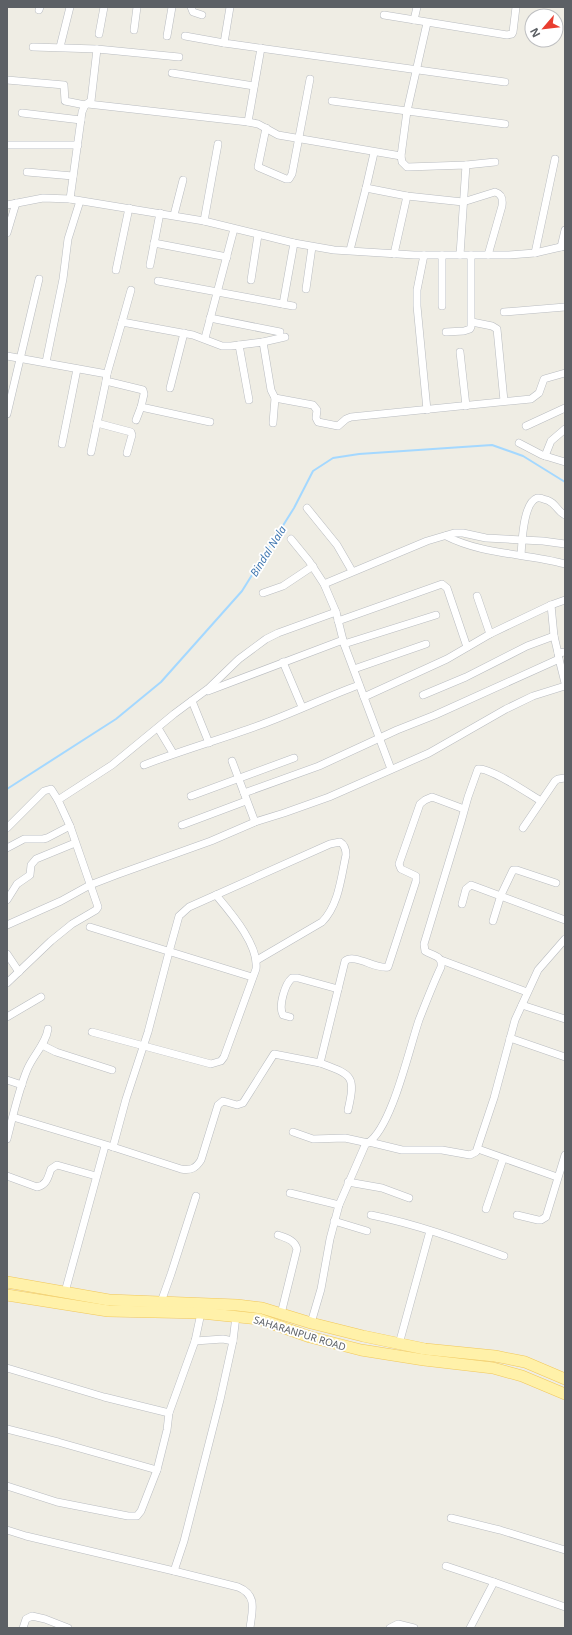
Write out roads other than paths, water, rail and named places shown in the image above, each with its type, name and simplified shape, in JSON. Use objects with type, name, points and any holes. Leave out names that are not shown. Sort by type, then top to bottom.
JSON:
[{"type":"main road","name":"SAHARANPUR ROAD","points":[[7,1282],[65,1292],[108,1306],[161,1302],[237,1305],[262,1308],[311,1323],[399,1344],[495,1356],[525,1362],[565,1379]]},
{"type":"main road","name":"SAHARANPUR ROAD","points":[[7,1295],[108,1306],[259,1319],[310,1337],[360,1350],[424,1360],[493,1368],[522,1376],[565,1394]]},
{"type":"street","points":[[60,47],[70,7]]},
{"type":"street","points":[[99,34],[104,7]]},
{"type":"street","points":[[134,30],[137,7]]},
{"type":"street","points":[[167,36],[172,7]]},
{"type":"street","points":[[191,7],[192,12],[202,15]]},
{"type":"street","points":[[224,43],[230,7]]},
{"type":"street","points":[[414,20],[417,7]]},
{"type":"street","points":[[384,15],[509,35],[513,32],[516,7]]},
{"type":"street","points":[[427,23],[407,111],[400,156],[402,162],[407,167],[466,166],[495,162]]},
{"type":"street","points":[[185,36],[416,71],[505,82]]},
{"type":"street","points":[[33,47],[97,49],[179,57]]},
{"type":"street","points":[[248,122],[261,48]]},
{"type":"street","points":[[70,199],[83,108],[91,101],[97,49]]},
{"type":"street","points":[[172,73],[254,86]]},
{"type":"street","points":[[266,128],[258,166],[286,179],[290,179],[310,79]]},
{"type":"street","points":[[7,80],[64,85],[65,101],[248,122],[258,124],[274,134],[400,156]]},
{"type":"street","points":[[332,101],[504,124]]},
{"type":"street","points":[[22,113],[81,120]]},
{"type":"street","points":[[204,221],[218,144]]},
{"type":"street","points":[[7,145],[78,145]]},
{"type":"street","points":[[350,250],[374,152]]},
{"type":"street","points":[[535,253],[555,159]]},
{"type":"street","points":[[460,255],[466,166]]},
{"type":"street","points":[[27,172],[73,176]]},
{"type":"street","points":[[174,215],[182,180]]},
{"type":"street","points":[[366,188],[407,196],[464,202],[494,192],[498,193],[503,199],[502,206],[488,255]]},
{"type":"street","points":[[394,254],[407,196]]},
{"type":"street","points":[[7,205],[43,198],[70,199],[174,215],[312,247],[394,254],[488,255],[535,253],[563,246],[565,230]]},
{"type":"street","points":[[46,362],[63,279],[68,239],[80,201]]},
{"type":"street","points":[[7,233],[16,203]]},
{"type":"street","points":[[116,270],[129,208]]},
{"type":"street","points":[[150,265],[160,213]]},
{"type":"street","points":[[205,338],[234,229]]},
{"type":"street","points":[[251,280],[258,235]]},
{"type":"street","points":[[154,243],[226,257]]},
{"type":"street","points":[[283,304],[294,243]]},
{"type":"street","points":[[306,289],[312,247]]},
{"type":"street","points":[[424,255],[417,290],[417,302],[427,410]]},
{"type":"street","points":[[442,255],[442,306]]},
{"type":"street","points":[[446,332],[468,331],[470,329],[472,322],[471,255]]},
{"type":"street","points":[[7,414],[39,279]]},
{"type":"street","points":[[158,281],[293,306]]},
{"type":"street","points":[[91,452],[106,378],[131,290]]},
{"type":"street","points":[[504,312],[565,307]]},
{"type":"street","points":[[122,322],[205,338],[222,346],[263,342],[283,334],[210,318]]},
{"type":"street","points":[[472,322],[492,326],[497,329],[504,401]]},
{"type":"street","points":[[170,388],[184,333]]},
{"type":"street","points":[[263,342],[271,390],[275,398],[273,423]]},
{"type":"street","points":[[239,345],[249,400]]},
{"type":"street","points":[[460,352],[466,406]]},
{"type":"street","points":[[7,356],[46,362],[76,369],[143,390],[144,394],[141,407],[136,420]]},
{"type":"street","points":[[62,444],[76,369]]},
{"type":"street","points":[[275,398],[313,405],[317,410],[316,418],[318,422],[338,426],[341,425],[346,418],[351,417],[531,399],[539,393],[544,379],[565,373]]},
{"type":"street","points":[[141,407],[210,422]]},
{"type":"street","points":[[526,426],[565,408]]},
{"type":"street","points":[[97,423],[131,432],[132,435],[127,453]]},
{"type":"street","points":[[545,456],[551,441],[565,429]]},
{"type":"street","points":[[519,443],[545,456],[565,462]]},
{"type":"street","points":[[521,555],[527,509],[536,498],[551,502],[557,510],[565,515]]},
{"type":"street","points":[[307,508],[337,545],[352,571]]},
{"type":"street","points":[[324,584],[352,571],[427,541],[459,532],[477,537],[565,544]]},
{"type":"street","points":[[446,536],[463,544],[486,550],[565,564]]},
{"type":"street","points":[[291,539],[313,566],[324,584],[336,612],[344,642],[359,685],[391,769]]},
{"type":"street","points":[[263,593],[283,586],[313,566]]},
{"type":"street","points":[[338,621],[442,584],[447,588],[450,595],[467,647]]},
{"type":"street","points":[[477,596],[490,634]]},
{"type":"street","points":[[364,697],[436,664],[490,634],[551,605],[565,600]]},
{"type":"street","points":[[551,605],[554,636],[560,655],[565,683]]},
{"type":"street","points":[[58,800],[112,765],[202,693],[239,659],[271,636],[336,612]]},
{"type":"street","points":[[202,693],[283,662],[436,614]]},
{"type":"street","points":[[424,695],[470,675],[527,646],[554,636]]},
{"type":"street","points":[[354,669],[426,644]]},
{"type":"street","points":[[182,825],[319,766],[396,730],[435,716],[560,655]]},
{"type":"street","points":[[283,662],[302,707]]},
{"type":"street","points":[[144,765],[173,753],[209,743],[262,724],[359,685]]},
{"type":"street","points":[[7,925],[62,901],[90,885],[211,841],[255,822],[284,814],[330,797],[429,753],[506,709],[533,696],[565,686]]},
{"type":"street","points":[[192,700],[209,743]]},
{"type":"street","points":[[158,728],[173,753]]},
{"type":"street","points":[[191,796],[294,758]]},
{"type":"street","points":[[232,761],[255,822]]},
{"type":"street","points":[[527,992],[441,960],[425,951],[424,944],[475,772],[481,768],[495,774],[541,801]]},
{"type":"street","points":[[523,828],[555,781],[565,778]]},
{"type":"street","points":[[7,828],[44,791],[51,789],[58,800],[70,826],[98,908],[67,928],[43,948],[7,984]]},
{"type":"street","points":[[320,1063],[344,964],[347,959],[385,968],[390,964],[416,881],[416,876],[401,869],[400,864],[420,804],[425,800],[432,798],[464,809]]},
{"type":"street","points":[[7,848],[24,839],[43,840],[70,826]]},
{"type":"street","points":[[113,1147],[126,1099],[144,1046],[168,952],[180,916],[189,907],[335,842],[344,844],[346,855],[337,896],[329,916],[322,922],[257,960]]},
{"type":"street","points":[[7,900],[14,888],[30,875],[31,865],[36,859],[75,843]]},
{"type":"street","points":[[493,921],[501,895],[512,870],[514,869],[556,883]]},
{"type":"street","points":[[462,904],[466,889],[471,885],[565,920]]},
{"type":"street","points":[[92,1032],[211,1064],[221,1061],[224,1058],[256,969],[257,960],[255,952],[234,918],[216,895]]},
{"type":"street","points":[[90,927],[252,977]]},
{"type":"street","points":[[293,1132],[313,1139],[345,1138],[402,1150],[442,1150],[470,1155],[474,1153],[478,1149],[494,1098],[510,1038],[527,992],[538,970],[565,939]]},
{"type":"street","points":[[7,954],[18,972]]},
{"type":"street","points":[[311,1323],[339,1205],[367,1142],[383,1123],[391,1107],[419,1020],[441,966],[441,960]]},
{"type":"street","points":[[290,1017],[282,1015],[281,1007],[286,987],[292,978],[298,978],[338,989]]},
{"type":"street","points":[[7,1017],[41,997]]},
{"type":"street","points":[[522,1005],[565,1019]]},
{"type":"street","points":[[7,1139],[22,1085],[31,1062],[46,1040],[48,1029]]},
{"type":"street","points":[[510,1038],[565,1057]]},
{"type":"street","points":[[42,1045],[56,1052],[112,1070]]},
{"type":"street","points":[[13,1117],[105,1146],[113,1147],[181,1170],[192,1169],[197,1166],[201,1160],[218,1105],[223,1101],[237,1105],[243,1103],[274,1054],[320,1063],[344,1072],[351,1081],[353,1089],[348,1110]]},
{"type":"street","points":[[7,1080],[22,1085]]},
{"type":"street","points":[[65,1292],[105,1146]]},
{"type":"street","points":[[478,1149],[557,1178]]},
{"type":"street","points":[[517,1215],[538,1220],[546,1217],[565,1155]]},
{"type":"street","points":[[486,1209],[503,1159]]},
{"type":"street","points":[[7,1176],[37,1187],[46,1182],[51,1169],[57,1165],[96,1176]]},
{"type":"street","points":[[348,1182],[382,1188],[409,1198]]},
{"type":"street","points":[[290,1193],[339,1205]]},
{"type":"street","points":[[161,1302],[196,1196]]},
{"type":"street","points":[[370,1215],[403,1222],[430,1230],[504,1256]]},
{"type":"street","points":[[334,1221],[367,1231]]},
{"type":"street","points":[[399,1344],[430,1230]]},
{"type":"street","points":[[278,1235],[294,1243],[297,1249],[281,1314]]},
{"type":"street","points":[[7,1486],[57,1502],[134,1517],[139,1514],[157,1470],[167,1430],[169,1413],[195,1341],[201,1313]]},
{"type":"street","points":[[174,1570],[205,1462],[233,1341],[236,1316]]},
{"type":"street","points":[[195,1341],[222,1338],[233,1341]]},
{"type":"street","points":[[7,1368],[104,1397],[169,1413]]},
{"type":"street","points":[[7,1429],[157,1470]]},
{"type":"street","points":[[451,1518],[500,1530],[565,1550]]},
{"type":"street","points":[[8,1533],[174,1570],[246,1590],[252,1600],[253,1606],[250,1628]]},
{"type":"street","points":[[446,1566],[565,1607]]},
{"type":"street","points":[[470,1628],[494,1582]]},
{"type":"street","points":[[23,1628],[26,1619],[32,1616],[45,1618],[68,1628]]},
{"type":"street","points":[[390,1628],[398,1624],[414,1628]]},
{"type":"waterway","name":"Bindal Nala","points":[[7,789],[116,719],[161,682],[242,591],[294,508],[313,471],[333,458],[359,454],[492,445],[523,456],[565,482]]}]
